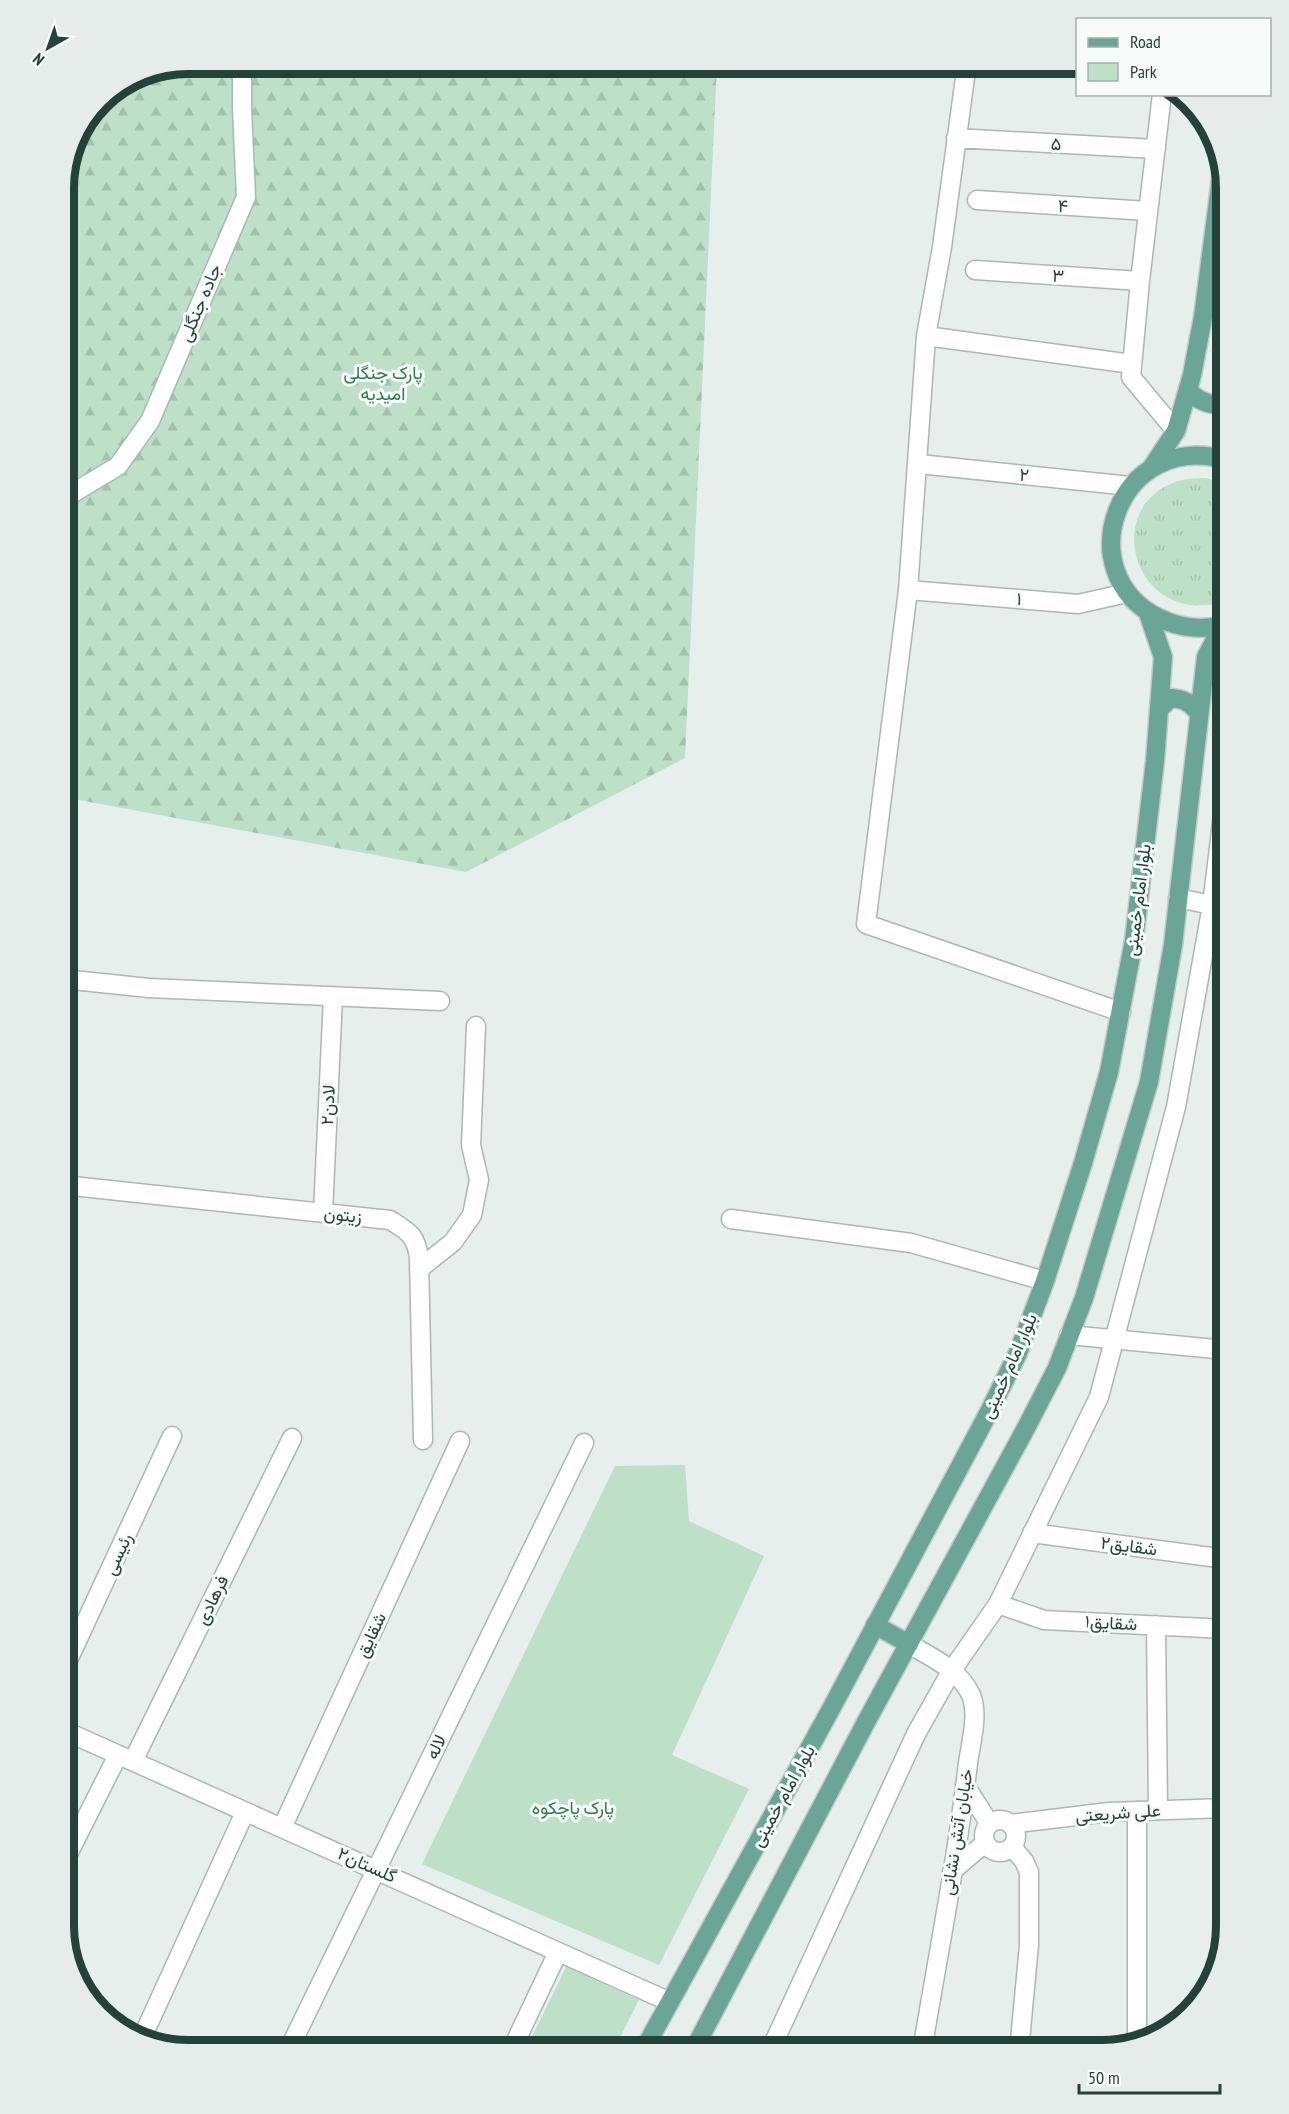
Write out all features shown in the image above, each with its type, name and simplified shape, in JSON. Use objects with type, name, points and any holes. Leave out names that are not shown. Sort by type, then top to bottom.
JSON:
[{"type":"main road","points":[[1216,217],[1203,317],[1188,390],[1176,431],[1152,467],[1130,486],[1116,511],[1111,539],[1115,567],[1127,592],[1148,613],[1172,624],[1197,628],[1216,625]]},
{"type":"main road","points":[[1188,390],[1203,402],[1216,404]]},
{"type":"main road","points":[[1152,467],[1179,456],[1208,455],[1216,457]]},
{"type":"main road","name":"بلوار امام خمینی","points":[[649,2040],[995,1400],[1018,1353],[1045,1281],[1109,1072],[1134,940],[1163,657],[1148,613]]},
{"type":"main road","name":"بلوار امام خمینی","points":[[699,2040],[1026,1428],[1057,1368],[1084,1298],[1149,1082],[1173,945],[1206,657],[1216,640]]},
{"type":"main road","points":[[1159,709],[1171,699],[1181,699],[1189,702],[1199,713]]},
{"type":"main road","points":[[875,1625],[909,1644]]},
{"type":"street","name":"جاده جنگلی","points":[[74,493],[118,466],[150,421],[246,197],[242,74]]},
{"type":"street","points":[[965,74],[942,247],[926,336],[908,590],[866,924],[1120,1012]]},
{"type":"street","points":[[1162,96],[1131,377],[1176,431]]},
{"type":"street","name":"۵","points":[[956,138],[1156,149]]},
{"type":"street","name":"۴","points":[[977,201],[1148,211]]},
{"type":"street","name":"۳","points":[[975,270],[1140,281]]},
{"type":"street","points":[[926,336],[1132,364]]},
{"type":"street","name":"۲","points":[[918,464],[1130,486]]},
{"type":"street","name":"۱","points":[[908,590],[1078,604],[1127,592]]},
{"type":"street","points":[[1178,898],[1216,906]]},
{"type":"street","points":[[775,2040],[916,1734],[952,1670],[998,1604],[1099,1397],[1176,1107],[1216,921]]},
{"type":"street","points":[[74,980],[149,988],[440,1002]]},
{"type":"street","name":"لادن۲","points":[[323,1213],[333,997]]},
{"type":"street","points":[[419,1269],[453,1242],[472,1215],[479,1180],[471,1145],[476,1026]]},
{"type":"street","name":"زیتون","points":[[74,1186],[390,1220],[406,1230],[417,1243],[423,1440]]},
{"type":"street","points":[[731,1219],[911,1242],[1045,1281]]},
{"type":"street","points":[[1069,1335],[1216,1349]]},
{"type":"street","name":"رئیسی","points":[[74,1647],[172,1436]]},
{"type":"street","name":"فرهادی","points":[[74,1845],[125,1758],[292,1438]]},
{"type":"street","name":"شقایق","points":[[282,1828],[460,1441]]},
{"type":"street","name":"لاله","points":[[293,2040],[584,1443]]},
{"type":"street","name":"شقایق۲","points":[[1032,1533],[1216,1558]]},
{"type":"street","name":"شقایق۱","points":[[998,1604],[1044,1620],[1216,1628]]},
{"type":"street","points":[[1155,1625],[1158,1810]]},
{"type":"street","name":"خیابان آتش نشانی","points":[[909,1644],[952,1670],[962,1680],[971,1696],[974,1709],[966,1785],[924,2040]]},
{"type":"street","name":"گلستان۲","points":[[74,1735],[670,2002]]},
{"type":"street","points":[[966,1785],[989,1823]]},
{"type":"street","name":"علی شریعتی","points":[[1010,1824],[1109,1812],[1216,1808]]},
{"type":"street","points":[[1137,1811],[1137,2034]]},
{"type":"street","points":[[145,2032],[245,1812]]},
{"type":"street","points":[[1000,1820],[1010,1824],[1014,1827],[1016,1838],[1012,1847],[1008,1851],[997,1853],[988,1848],[984,1832],[989,1823],[1000,1820]]},
{"type":"street","points":[[952,1870],[985,1843]]},
{"type":"street","points":[[1012,1847],[1024,1861],[1029,1872],[1029,1945],[1021,2040]]},
{"type":"street","points":[[516,2040],[558,1952]]},
{"type":"green space","name":"پارک جنگلی امیدیه","points":[[180,74],[716,74],[685,758],[466,872],[74,799],[74,173],[85,137],[102,112],[118,97],[144,82],[158,77]]},
{"type":"green space","points":[[1206,478],[1216,481],[1216,603],[1209,605],[1190,605],[1170,599],[1154,587],[1142,571],[1136,553],[1134,534],[1139,516],[1149,499],[1166,486],[1191,479]]},
{"type":"green space","name":"پارک پاچکوه","points":[[685,1465],[689,1521],[764,1556],[672,1755],[749,1789],[659,1965],[422,1864],[615,1466]]},
{"type":"green space","points":[[566,1967],[639,2000],[619,2040],[530,2040]]}]
